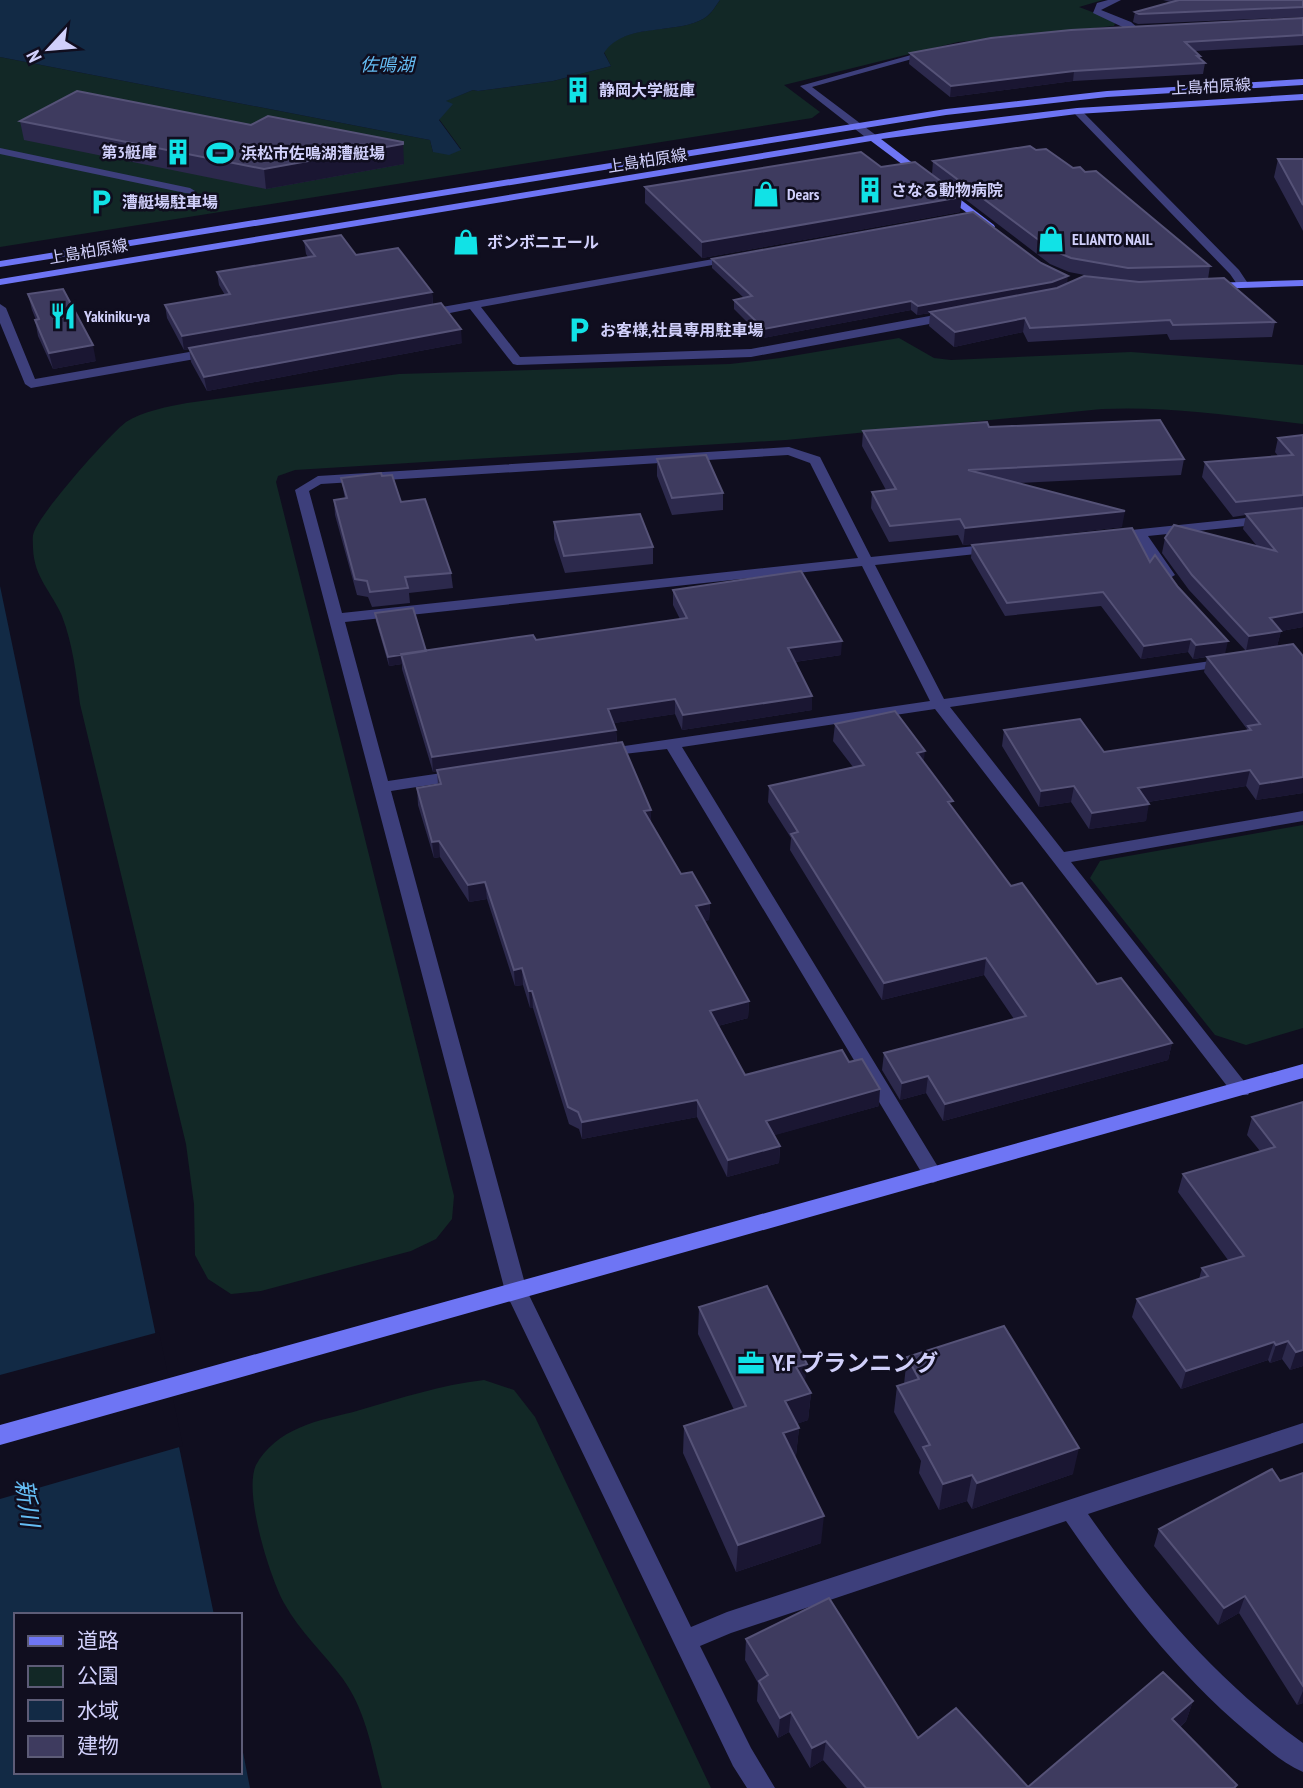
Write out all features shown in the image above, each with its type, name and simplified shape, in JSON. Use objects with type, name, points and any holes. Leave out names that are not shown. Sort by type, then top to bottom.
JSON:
[{"type":"street","points":[[1117,0],[1100,5],[1096,10],[1138,29],[1121,30]]},
{"type":"street","points":[[945,48],[805,86],[1005,238]]},
{"type":"street","name":"上島柏原線","points":[[0,264],[856,125],[1066,98],[1303,82]]},
{"type":"street","name":"上島柏原線","points":[[0,282],[963,124],[1077,111],[1303,97]]},
{"type":"street","points":[[1077,111],[1244,285]]},
{"type":"street","points":[[0,158],[5,152],[190,191]]},
{"type":"street","points":[[961,218],[975,215]]},
{"type":"street","points":[[406,317],[745,257]]},
{"type":"street","points":[[1202,286],[1303,283]]},
{"type":"street","points":[[473,305],[517,361],[751,353],[960,314]]},
{"type":"street","points":[[0,308],[30,384],[232,348]]},
{"type":"street","points":[[762,1788],[743,1758],[516,1292],[302,490],[318,480],[789,452],[816,460],[939,704],[1241,1090]]},
{"type":"street","points":[[1098,537],[1303,516]]},
{"type":"street","points":[[1138,533],[1174,584]]},
{"type":"street","points":[[336,618],[1002,547]]},
{"type":"street","points":[[593,755],[1241,659],[1232,650]]},
{"type":"street","points":[[672,744],[933,1175]]},
{"type":"street","points":[[381,787],[474,773]]},
{"type":"street","points":[[1060,858],[1303,816]]},
{"type":"street","points":[[0,1435],[1303,1071]]},
{"type":"street","points":[[685,1641],[727,1623],[1303,1433]]},
{"type":"street","points":[[1071,1509],[1123,1585],[1159,1630],[1200,1674],[1246,1715],[1303,1759]]},
{"type":"green space","points":[[720,0],[1103,0],[1079,7],[1116,21],[1114,26],[958,42],[784,85],[820,112],[812,118],[0,247],[0,57],[430,140],[433,152],[461,149],[439,119],[445,101],[473,90],[553,81],[611,66],[604,52],[613,42],[638,32],[694,23],[708,15]]},
{"type":"green space","points":[[899,338],[934,358],[951,360],[1131,352],[1303,365],[1303,424],[1178,410],[1102,409],[786,440],[295,470],[278,476],[276,482],[454,1196],[452,1219],[436,1239],[411,1251],[261,1291],[231,1294],[208,1279],[195,1255],[194,1204],[186,1144],[80,704],[69,638],[62,616],[40,576],[34,559],[33,534],[49,508],[126,422],[147,412],[179,405],[399,374],[730,364]]},
{"type":"green space","points":[[1303,825],[1303,1028],[1246,1045],[1215,1035],[1090,878],[1100,861]]},
{"type":"green space","points":[[484,1380],[514,1390],[535,1417],[711,1788],[382,1788],[367,1731],[351,1691],[297,1623],[278,1591],[255,1514],[253,1478],[256,1465],[274,1443],[306,1425],[421,1392]]},
{"type":"water","name":"佐鳴湖","points":[[0,0],[720,0],[708,15],[694,23],[638,33],[613,43],[604,53],[611,66],[553,81],[473,90],[446,101],[453,104],[439,120],[461,150],[449,155],[433,152],[430,140],[0,57]]},
{"type":"water","name":"新川","points":[[0,586],[214,1613],[14,1613],[14,1774],[242,1774],[242,1747],[250,1788],[0,1788]]},
{"type":"pier","points":[[159,1332],[183,1446],[0,1499],[0,1375]]},
{"type":"building","points":[[1179,0],[1303,0],[1303,7],[1139,14],[1135,12]]},
{"type":"building","points":[[1303,18],[1303,35],[1185,42],[1205,63],[1074,71],[951,86],[910,53],[991,38],[1071,30]]},
{"type":"building","points":[[77,91],[251,125],[268,116],[403,144],[264,169],[20,121]]},
{"type":"building","points":[[1030,146],[1036,150],[1046,149],[1073,168],[1080,167],[1085,172],[1096,171],[1210,266],[1128,268],[1071,258],[1052,250],[933,161]]},
{"type":"building","points":[[861,152],[881,167],[915,162],[962,197],[702,242],[645,187]]},
{"type":"building","points":[[1278,159],[1303,159],[1303,205]]},
{"type":"building","points":[[973,212],[1041,263],[1068,276],[1052,282],[918,306],[911,301],[764,329],[734,300],[752,296],[712,259]]},
{"type":"building","points":[[341,235],[356,255],[398,248],[432,292],[182,336],[165,305],[230,294],[217,272],[315,256],[304,241]]},
{"type":"building","points":[[1084,276],[1139,282],[1224,278],[1275,322],[1173,325],[1170,320],[1030,328],[1025,318],[955,332],[930,312],[1057,288]]},
{"type":"building","points":[[63,289],[93,345],[49,353],[35,320],[39,319],[28,294]]},
{"type":"building","points":[[441,303],[461,329],[204,377],[189,348]]},
{"type":"building","points":[[1160,420],[1184,459],[968,470],[1125,511],[965,528],[960,519],[890,526],[872,492],[896,489],[863,431],[987,422],[989,427]]},
{"type":"building","points":[[1303,435],[1303,495],[1236,502],[1205,462],[1293,455],[1278,438]]},
{"type":"building","points":[[706,455],[723,493],[672,498],[657,459]]},
{"type":"building","points":[[381,473],[382,476],[392,475],[401,502],[425,499],[451,573],[405,577],[408,588],[370,592],[367,581],[355,579],[334,500],[347,498],[341,478]]},
{"type":"building","points":[[1303,508],[1303,612],[1270,618],[1281,631],[1249,636],[1192,575],[1165,538],[1174,525],[1276,551],[1246,514]]},
{"type":"building","points":[[640,514],[653,547],[564,556],[554,522]]},
{"type":"building","points":[[1132,528],[1150,562],[1155,555],[1178,587],[1228,641],[1196,645],[1191,639],[1144,646],[1103,592],[1007,603],[972,545]]},
{"type":"building","points":[[801,571],[842,641],[788,648],[812,696],[683,715],[675,699],[608,709],[616,730],[432,757],[401,654],[533,635],[536,640],[687,618],[673,590]]},
{"type":"building","points":[[413,608],[426,651],[388,657],[375,613]]},
{"type":"building","points":[[1293,644],[1303,656],[1303,777],[1260,784],[1250,770],[1138,788],[1149,804],[1092,813],[1074,786],[1041,791],[1004,730],[1080,719],[1104,752],[1251,730],[1248,726],[1260,724],[1207,657]]},
{"type":"building","points":[[895,711],[925,751],[917,753],[953,801],[948,802],[1011,886],[1022,883],[1097,984],[1121,978],[1172,1043],[945,1104],[928,1076],[902,1083],[884,1053],[1026,1016],[986,958],[884,983],[791,834],[798,832],[769,786],[864,765],[835,724]]},
{"type":"building","points":[[622,742],[651,810],[644,811],[681,874],[692,872],[710,903],[696,906],[749,1001],[710,1011],[745,1075],[842,1050],[849,1062],[862,1059],[880,1089],[766,1121],[780,1146],[728,1160],[697,1100],[582,1122],[578,1112],[568,1107],[532,991],[529,991],[522,968],[514,970],[485,882],[468,885],[439,841],[432,842],[417,788],[441,784],[437,770]]},
{"type":"building","points":[[1303,1102],[1303,1350],[1296,1352],[1288,1341],[1276,1345],[1274,1342],[1186,1371],[1137,1299],[1208,1276],[1202,1268],[1244,1256],[1183,1174],[1275,1147],[1252,1117]]},
{"type":"building","points":[[767,1286],[807,1364],[796,1367],[811,1393],[785,1401],[799,1428],[783,1433],[824,1516],[738,1545],[684,1426],[746,1406],[699,1307]]},
{"type":"building","points":[[1004,1326],[1079,1448],[977,1483],[972,1475],[943,1484],[923,1447],[930,1445],[897,1386],[919,1379],[907,1357]]},
{"type":"building","points":[[1272,1469],[1280,1481],[1303,1473],[1303,1686],[1245,1596],[1224,1608],[1159,1529]]},
{"type":"building","points":[[829,1598],[918,1738],[956,1708],[1028,1787],[1163,1672],[1193,1701],[1172,1719],[1237,1785],[1234,1788],[866,1788],[826,1741],[812,1748],[791,1712],[780,1718],[759,1681],[768,1675],[746,1639]]},
{"type":"place","name":"静岡大学艇庫","points":[[578,90]]},
{"type":"place","name":"第3艇庫","points":[[178,152]]},
{"type":"place","name":"浜松市佐鳴湖漕艇場","points":[[220,153]]},
{"type":"place","name":"さなる動物病院","points":[[870,190]]},
{"type":"place","name":"Dears","points":[[766,194]]},
{"type":"place","name":"漕艇場駐車場","points":[[101,202]]},
{"type":"place","name":"ELIANTO NAIL","points":[[1051,239]]},
{"type":"place","name":"ボンボニエール","points":[[466,242]]},
{"type":"place","name":"Yakiniku-ya","points":[[63,316]]},
{"type":"place","name":"お客様,社員専用駐車場","points":[[579,330]]},
{"type":"place","name":"Y.F プランニング","points":[[751,1363]]}]
